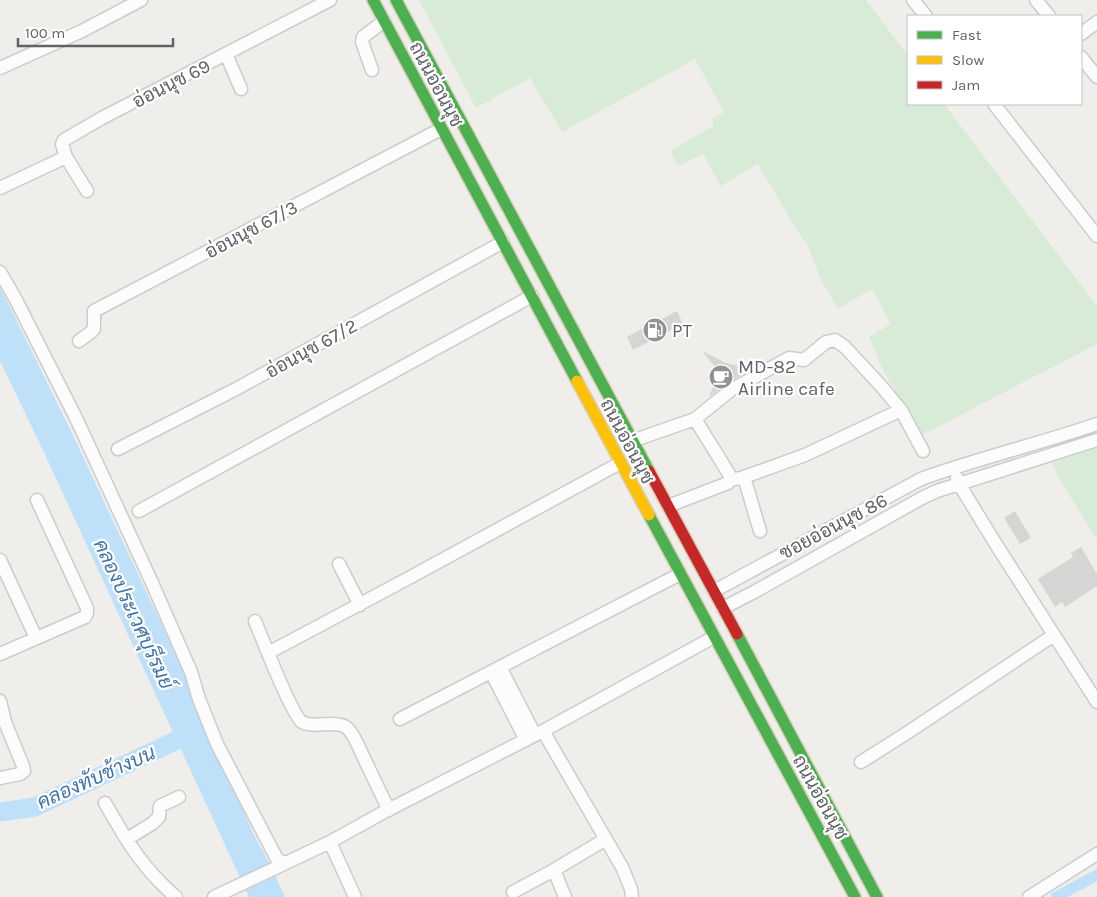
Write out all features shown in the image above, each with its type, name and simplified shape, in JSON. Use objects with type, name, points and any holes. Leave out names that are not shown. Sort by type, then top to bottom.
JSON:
[{"type":"main road","name":"ถนนอ่อนนุช","points":[[373,0],[620,464],[855,897]]},
{"type":"main road","name":"ถนนอ่อนนุช","points":[[396,0],[877,897]]},
{"type":"main road","points":[[695,602],[714,591]]},
{"type":"main road","points":[[704,619],[723,608]]},
{"type":"street","points":[[0,68],[82,31],[122,4],[141,0]]},
{"type":"street","name":"อ่อนนุช 69","points":[[66,157],[62,144],[64,140],[102,118],[330,0]]},
{"type":"street","points":[[913,0],[925,15]]},
{"type":"street","points":[[1036,0],[1047,15]]},
{"type":"street","points":[[372,70],[362,42],[363,36],[384,21]]},
{"type":"street","points":[[1082,33],[1097,22]]},
{"type":"street","points":[[226,54],[242,89]]},
{"type":"street","points":[[1082,62],[1097,77]]},
{"type":"street","points":[[995,105],[1097,236]]},
{"type":"street","name":"อ่อนนุช 67/3","points":[[79,341],[94,328],[94,311],[441,129]]},
{"type":"street","points":[[0,188],[66,157],[87,191]]},
{"type":"street","name":"อ่อนนุช 67/2","points":[[118,449],[236,389],[503,242]]},
{"type":"street","points":[[0,272],[72,409],[98,464],[191,672],[199,699],[217,744],[277,859],[282,864]]},
{"type":"street","points":[[139,511],[532,296]]},
{"type":"street","points":[[632,441],[695,419],[731,390],[789,358],[804,360],[826,342],[835,340],[845,347],[882,386],[901,410],[923,451]]},
{"type":"street","points":[[668,506],[728,483],[731,480],[805,455],[901,410]]},
{"type":"street","points":[[695,419],[731,480]]},
{"type":"street","name":"ซอยอ่อนนุช 86","points":[[714,591],[921,480],[1097,424]]},
{"type":"street","name":"ซอยอ่อนนุช 86","points":[[723,608],[937,491],[1097,440]]},
{"type":"street","points":[[268,653],[620,464]]},
{"type":"street","points":[[954,468],[959,484],[1097,702]]},
{"type":"street","points":[[744,477],[760,531]]},
{"type":"street","points":[[0,654],[88,613],[37,500]]},
{"type":"street","points":[[0,560],[36,638]]},
{"type":"street","points":[[339,564],[360,605]]},
{"type":"street","points":[[400,718],[680,574]]},
{"type":"street","points":[[255,621],[300,722],[345,726],[358,745],[389,810]]},
{"type":"street","points":[[861,762],[1054,635]]},
{"type":"street","points":[[214,897],[330,842],[535,736],[714,637]]},
{"type":"street","points":[[496,669],[535,736],[606,838],[622,867],[632,897]]},
{"type":"street","points":[[0,701],[5,722],[24,771],[20,774],[0,778]]},
{"type":"street","points":[[127,839],[153,823],[159,817],[160,806],[179,797]]},
{"type":"street","points":[[105,803],[127,839],[155,877],[176,897]]},
{"type":"street","points":[[514,892],[606,838]]},
{"type":"street","points":[[330,842],[355,897]]},
{"type":"street","points":[[1029,897],[1097,854]]},
{"type":"street","points":[[554,870],[565,897]]},
{"type":"green space","points":[[419,0],[866,0],[907,55],[907,105],[945,105],[1097,306],[1097,344],[922,435],[883,370],[869,337],[891,324],[872,289],[838,309],[820,278],[807,243],[800,235],[758,164],[721,186],[703,154],[678,166],[670,151],[713,126],[713,118],[724,112],[695,59],[562,132],[530,78],[476,108]]},
{"type":"green space","points":[[1097,448],[1097,539],[1059,479],[1052,463]]},
{"type":"water","name":"คลองประเวศบุรีรมย์","points":[[0,287],[71,431],[203,713],[210,735],[254,835],[285,897],[249,897],[0,361]]},
{"type":"building","name":"PT","points":[[677,311],[683,324],[633,350],[627,337]]},
{"type":"building","points":[[702,351],[726,363],[753,369],[727,383],[709,397],[719,372]]},
{"type":"building","points":[[1015,511],[1031,538],[1020,544],[1004,518]]},
{"type":"building","points":[[1081,547],[1097,574],[1097,586],[1065,607],[1062,602],[1055,607],[1038,579],[1073,557],[1071,553]]},
{"type":"waterway","name":"คลองทับช้างบน","points":[[0,812],[35,807],[190,734]]},
{"type":"waterway","points":[[1056,897],[1097,875]]},
{"type":"traffic: fast","points":[[373,0],[577,381]]},
{"type":"traffic: fast","points":[[396,0],[649,471]]},
{"type":"traffic: fast","points":[[649,515],[855,897]]},
{"type":"traffic: fast","points":[[737,634],[877,897]]},
{"type":"traffic: slow","points":[[577,381],[649,515]]},
{"type":"traffic: jam","points":[[649,471],[737,634]]},
{"type":"place","name":"PT","points":[[655,330]]},
{"type":"place","name":"MD-82 Airline cafe","points":[[721,377]]}]
